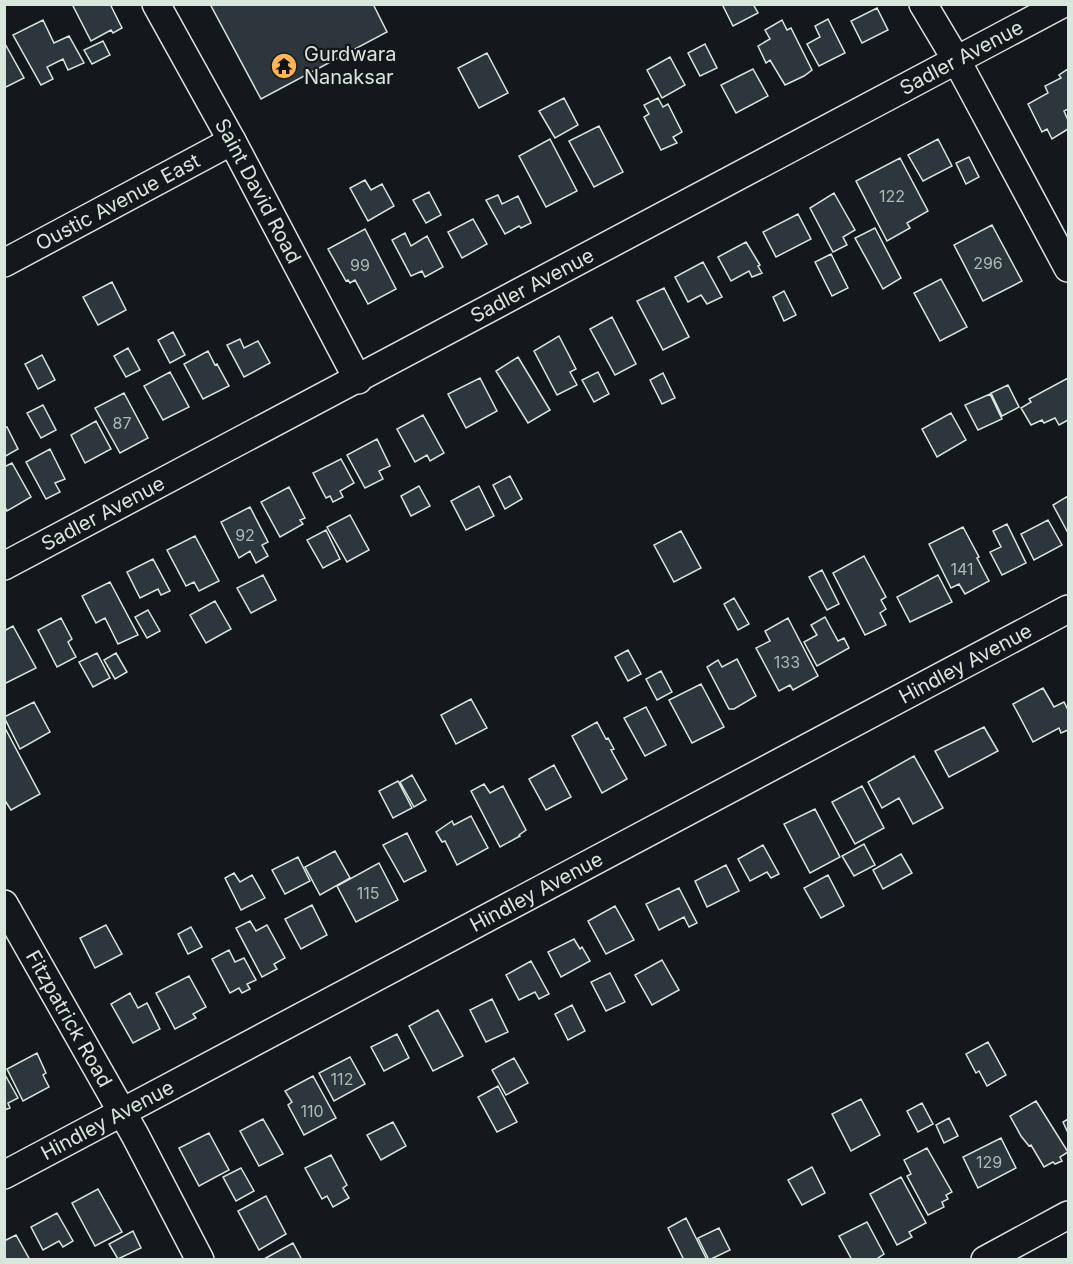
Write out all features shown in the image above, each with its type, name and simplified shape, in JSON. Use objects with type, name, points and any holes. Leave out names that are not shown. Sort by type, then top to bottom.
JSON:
[{"type":"street","name":"Saint David Road","points":[[156,4],[232,141],[358,380]]},
{"type":"street","points":[[923,4],[957,61],[1068,268]]},
{"type":"street","name":"Sadler Avenue","points":[[4,566],[358,380],[1062,4]]},
{"type":"street","name":"Oustic Avenue East","points":[[4,263],[232,141]]},
{"type":"street","name":"Hindley Avenue","points":[[4,1175],[1068,609]]},
{"type":"street","name":"Fitzpatrick Road","points":[[4,904],[123,1113],[200,1260]]},
{"type":"street","points":[[985,1260],[1068,1215]]},
{"type":"building","points":[[72,4],[110,4],[122,28],[113,33],[111,30],[91,41]]},
{"type":"building","name":"Gurdwara Nanaksar","points":[[210,4],[373,4],[387,32],[261,99]]},
{"type":"building","points":[[722,4],[753,4],[758,13],[733,26]]},
{"type":"building","points":[[877,8],[888,30],[862,43],[851,21]]},
{"type":"building","points":[[828,19],[845,53],[819,66],[807,44],[820,37],[815,26]]},
{"type":"building","points":[[43,20],[54,43],[69,36],[84,63],[68,70],[63,59],[47,67],[53,79],[41,85],[13,35]]},
{"type":"building","points":[[782,20],[787,30],[791,28],[812,70],[785,85],[770,60],[766,63],[758,46],[770,39],[765,30]]},
{"type":"building","points":[[103,41],[110,55],[92,64],[84,50]]},
{"type":"building","points":[[4,42],[24,78],[4,88]]},
{"type":"building","points":[[705,44],[717,68],[700,76],[688,53]]},
{"type":"building","points":[[487,53],[508,93],[479,108],[458,68]]},
{"type":"building","points":[[670,57],[685,85],[662,98],[647,70]]},
{"type":"building","points":[[753,69],[768,96],[736,113],[721,85]]},
{"type":"building","points":[[1068,69],[1068,109],[1064,111],[1068,120],[1068,129],[1052,139],[1047,129],[1042,132],[1028,104],[1048,93],[1045,86],[1061,78],[1059,75]]},
{"type":"building","points":[[564,98],[578,125],[555,138],[539,111]]},
{"type":"building","points":[[658,98],[663,107],[668,104],[682,132],[673,137],[677,143],[661,150],[644,117],[649,114],[644,105]]},
{"type":"building","points":[[599,126],[623,172],[594,187],[569,141]]},
{"type":"building","points":[[550,139],[577,191],[546,207],[519,156]]},
{"type":"building","points":[[938,139],[952,166],[923,181],[908,155]]},
{"type":"building","points":[[969,157],[979,177],[966,184],[956,163]]},
{"type":"building","points":[[900,158],[928,211],[907,223],[910,228],[887,241],[856,181]]},
{"type":"building","points":[[365,180],[371,190],[382,184],[394,206],[368,221],[350,188]]},
{"type":"building","points":[[429,192],[441,215],[426,223],[413,200]]},
{"type":"building","points":[[834,193],[855,230],[843,237],[847,245],[833,252],[810,208]]},
{"type":"building","points":[[498,195],[502,204],[518,196],[531,223],[521,228],[519,226],[505,234],[486,200]]},
{"type":"building","points":[[798,214],[811,239],[776,257],[763,232]]},
{"type":"building","points":[[473,219],[487,244],[462,258],[448,232]]},
{"type":"building","points":[[992,225],[1022,281],[983,301],[954,245]]},
{"type":"building","points":[[875,228],[901,278],[883,289],[855,238]]},
{"type":"building","points":[[365,229],[396,289],[368,304],[355,280],[350,283],[346,281],[328,249]]},
{"type":"building","points":[[405,233],[411,246],[427,236],[443,267],[425,277],[422,271],[411,276],[392,240]]},
{"type":"building","points":[[746,242],[760,265],[758,266],[762,273],[752,277],[749,271],[731,281],[718,257]]},
{"type":"building","points":[[831,254],[848,288],[832,296],[815,262]]},
{"type":"building","points":[[703,262],[722,297],[707,304],[701,295],[688,302],[675,277]]},
{"type":"building","points":[[941,279],[967,327],[940,341],[914,293]]},
{"type":"building","points":[[112,282],[126,310],[98,325],[83,297]]},
{"type":"building","points":[[664,288],[689,337],[663,350],[637,301]]},
{"type":"building","points":[[784,291],[796,315],[784,321],[773,297]]},
{"type":"building","points":[[612,317],[636,364],[615,375],[590,329]]},
{"type":"building","points":[[173,332],[185,355],[170,363],[158,340]]},
{"type":"building","points":[[559,336],[576,369],[570,372],[577,385],[557,395],[534,351]]},
{"type":"building","points":[[240,339],[244,348],[258,341],[270,363],[244,377],[227,345]]},
{"type":"building","points":[[128,348],[140,370],[126,377],[114,356]]},
{"type":"building","points":[[208,351],[229,386],[203,399],[184,364]]},
{"type":"building","points":[[42,355],[55,380],[38,389],[25,364]]},
{"type":"building","points":[[518,357],[550,410],[528,423],[496,371]]},
{"type":"building","points":[[170,372],[189,407],[163,420],[144,386]]},
{"type":"building","points":[[598,372],[609,394],[594,402],[582,380]]},
{"type":"building","points":[[663,373],[675,398],[662,404],[650,380]]},
{"type":"building","points":[[480,378],[497,411],[466,428],[448,394]]},
{"type":"building","points":[[1068,378],[1068,420],[1059,425],[1055,418],[1031,425],[1021,408],[1031,402],[1029,399]]},
{"type":"building","points":[[1008,385],[1019,407],[1002,416],[991,393]]},
{"type":"building","points":[[124,393],[148,438],[120,453],[95,408]]},
{"type":"building","points":[[990,394],[1002,419],[978,430],[965,405]]},
{"type":"building","points":[[43,405],[56,430],[41,438],[27,413]]},
{"type":"building","points":[[951,413],[966,440],[937,457],[922,429]]},
{"type":"building","points":[[423,415],[444,453],[430,461],[427,455],[415,462],[397,429]]},
{"type":"building","points":[[96,421],[111,449],[85,463],[71,435]]},
{"type":"building","points":[[7,427],[18,449],[4,457],[4,428]]},
{"type":"building","points":[[377,439],[390,466],[379,471],[383,479],[365,488],[347,455]]},
{"type":"building","points":[[50,449],[65,479],[55,483],[60,492],[46,499],[26,462]]},
{"type":"building","points":[[341,459],[354,483],[340,491],[343,497],[333,502],[330,496],[326,498],[313,473]]},
{"type":"building","points":[[12,463],[31,497],[7,511],[4,505],[4,467]]},
{"type":"building","points":[[510,476],[522,499],[505,509],[493,485]]},
{"type":"building","points":[[419,486],[430,506],[411,516],[401,496]]},
{"type":"building","points":[[479,486],[494,516],[466,530],[451,501]]},
{"type":"building","points":[[289,487],[305,518],[300,520],[303,524],[280,537],[261,502]]},
{"type":"building","points":[[1068,496],[1068,533],[1053,505]]},
{"type":"building","points":[[250,507],[268,542],[262,545],[268,556],[256,563],[250,551],[239,558],[221,522]]},
{"type":"building","points":[[350,515],[369,550],[347,562],[327,527]]},
{"type":"building","points":[[1048,520],[1062,545],[1034,560],[1021,534]]},
{"type":"building","points":[[1007,524],[1026,563],[1002,575],[990,552],[1001,547],[993,531]]},
{"type":"building","points":[[963,527],[989,581],[965,594],[959,584],[951,588],[929,544]]},
{"type":"building","points":[[326,530],[340,559],[323,568],[307,540]]},
{"type":"building","points":[[681,531],[701,568],[674,582],[654,545]]},
{"type":"building","points":[[195,536],[219,581],[199,591],[194,582],[186,586],[167,550]]},
{"type":"building","points":[[864,556],[886,597],[881,600],[886,609],[880,613],[886,625],[865,635],[833,573]]},
{"type":"building","points":[[153,559],[170,591],[161,595],[158,589],[140,598],[127,572]]},
{"type":"building","points":[[822,570],[839,604],[827,610],[809,577]]},
{"type":"building","points":[[263,575],[276,600],[251,613],[237,588]]},
{"type":"building","points":[[938,575],[952,602],[910,622],[897,597]]},
{"type":"building","points":[[110,582],[138,635],[118,644],[105,618],[96,623],[82,596]]},
{"type":"building","points":[[734,598],[749,624],[738,630],[724,604]]},
{"type":"building","points":[[215,601],[231,629],[206,643],[190,615]]},
{"type":"building","points":[[148,610],[160,631],[147,638],[135,617]]},
{"type":"building","points":[[825,617],[838,641],[844,638],[849,648],[817,666],[804,642],[817,635],[811,625]]},
{"type":"building","points":[[61,618],[72,639],[68,642],[76,657],[57,667],[38,630]]},
{"type":"building","points":[[788,618],[818,676],[793,690],[790,685],[779,691],[756,648],[770,641],[765,631]]},
{"type":"building","points":[[13,626],[36,668],[4,684],[4,631]]},
{"type":"building","points":[[628,650],[641,674],[628,681],[615,657]]},
{"type":"building","points":[[97,653],[110,678],[93,687],[79,662]]},
{"type":"building","points":[[116,653],[127,672],[115,679],[104,660]]},
{"type":"building","points":[[737,659],[756,696],[734,709],[729,709],[707,667],[718,660],[722,667]]},
{"type":"building","points":[[661,671],[672,692],[657,700],[646,679]]},
{"type":"building","points":[[701,684],[724,727],[692,743],[669,700]]},
{"type":"building","points":[[1043,688],[1054,707],[1064,702],[1068,710],[1068,730],[1061,733],[1059,728],[1033,742],[1013,704]]},
{"type":"building","points":[[471,699],[487,728],[456,744],[441,715]]},
{"type":"building","points":[[34,702],[50,732],[20,749],[4,717]]},
{"type":"building","points":[[646,707],[666,745],[645,756],[624,718]]},
{"type":"building","points":[[597,722],[614,749],[611,750],[627,779],[602,793],[572,736]]},
{"type":"building","points":[[984,727],[998,751],[949,777],[935,751]]},
{"type":"building","points":[[5,728],[40,794],[11,810],[4,799]]},
{"type":"building","points":[[914,756],[943,808],[913,824],[899,798],[882,808],[868,782]]},
{"type":"building","points":[[554,765],[571,797],[546,810],[529,779]]},
{"type":"building","points":[[412,775],[426,800],[414,807],[400,782]]},
{"type":"building","points":[[398,781],[412,808],[393,818],[379,791]]},
{"type":"building","points":[[484,784],[490,793],[503,786],[526,830],[500,847],[471,791]]},
{"type":"building","points":[[862,786],[884,828],[855,844],[832,802]]},
{"type":"building","points":[[815,809],[840,857],[810,873],[784,824]]},
{"type":"building","points":[[471,816],[488,848],[457,865],[445,841],[442,842],[436,832],[452,821],[454,825]]},
{"type":"building","points":[[407,833],[426,871],[404,882],[383,845]]},
{"type":"building","points":[[864,844],[875,865],[854,876],[842,856]]},
{"type":"building","points":[[763,845],[779,874],[771,878],[767,872],[750,881],[738,859]]},
{"type":"building","points":[[335,851],[350,878],[320,895],[305,867]]},
{"type":"building","points":[[901,854],[912,873],[883,889],[873,870]]},
{"type":"building","points":[[298,857],[310,881],[285,894],[272,870]]},
{"type":"building","points":[[379,863],[398,900],[356,922],[337,886]]},
{"type":"building","points":[[726,865],[739,891],[707,907],[695,881]]},
{"type":"building","points":[[234,873],[240,882],[252,875],[265,898],[241,910],[225,878]]},
{"type":"building","points":[[828,875],[844,906],[821,918],[804,888]]},
{"type":"building","points":[[679,888],[697,923],[689,927],[684,917],[659,930],[646,904]]},
{"type":"building","points":[[312,905],[327,935],[301,949],[285,919]]},
{"type":"building","points":[[615,906],[634,940],[606,954],[588,921]]},
{"type":"building","points":[[250,921],[256,931],[267,925],[285,958],[274,964],[277,969],[262,977],[236,928]]},
{"type":"building","points":[[106,925],[122,954],[95,968],[80,938]]},
{"type":"building","points":[[191,927],[202,947],[188,954],[178,934]]},
{"type":"building","points":[[574,939],[590,961],[561,977],[548,952]]},
{"type":"building","points":[[229,950],[235,962],[244,958],[256,980],[247,984],[250,989],[242,993],[239,988],[230,993],[212,959]]},
{"type":"building","points":[[662,960],[679,990],[652,1005],[635,975]]},
{"type":"building","points":[[531,961],[549,994],[539,999],[535,992],[519,1000],[506,975]]},
{"type":"building","points":[[610,973],[625,1002],[606,1011],[591,982]]},
{"type":"building","points":[[189,976],[206,1007],[193,1014],[196,1018],[175,1029],[156,993]]},
{"type":"building","points":[[130,993],[138,1008],[147,1003],[160,1029],[133,1043],[111,1004]]},
{"type":"building","points":[[492,999],[508,1032],[486,1042],[470,1010]]},
{"type":"building","points":[[572,1005],[585,1031],[568,1040],[555,1014]]},
{"type":"building","points":[[438,1010],[463,1056],[433,1071],[409,1026]]},
{"type":"building","points":[[397,1034],[409,1058],[384,1071],[371,1047]]},
{"type":"building","points":[[988,1042],[1006,1075],[987,1086],[979,1071],[976,1073],[966,1054]]},
{"type":"building","points":[[37,1053],[46,1073],[43,1075],[49,1087],[23,1101],[7,1069]]},
{"type":"building","points":[[350,1057],[365,1084],[334,1101],[319,1073]]},
{"type":"building","points":[[514,1058],[528,1083],[506,1095],[492,1070]]},
{"type":"building","points":[[4,1073],[18,1098],[8,1103],[10,1108],[4,1110]]},
{"type":"building","points":[[313,1076],[336,1118],[304,1135],[288,1105],[292,1102],[285,1091]]},
{"type":"building","points":[[498,1086],[517,1122],[497,1132],[478,1097]]},
{"type":"building","points":[[861,1099],[880,1135],[851,1151],[832,1114]]},
{"type":"building","points":[[1036,1101],[1068,1152],[1060,1157],[1062,1161],[1055,1164],[1053,1162],[1044,1167],[1031,1145],[1029,1146],[1021,1136],[1010,1116]]},
{"type":"building","points":[[922,1103],[933,1124],[918,1132],[907,1111]]},
{"type":"building","points":[[949,1118],[958,1136],[944,1143],[936,1125]]},
{"type":"building","points":[[263,1119],[283,1154],[259,1166],[240,1131]]},
{"type":"building","points":[[1068,1119],[1068,1133],[1063,1122]]},
{"type":"building","points":[[393,1122],[406,1146],[381,1160],[367,1135]]},
{"type":"building","points":[[209,1133],[229,1170],[199,1186],[179,1148]]},
{"type":"building","points":[[1001,1138],[1016,1168],[978,1188],[963,1157]]},
{"type":"building","points":[[927,1148],[952,1192],[946,1195],[948,1199],[942,1202],[944,1207],[928,1215],[907,1176],[911,1174],[904,1160]]},
{"type":"building","points":[[331,1155],[347,1185],[343,1188],[349,1198],[333,1207],[327,1196],[322,1199],[305,1168]]},
{"type":"building","points":[[812,1167],[825,1193],[802,1205],[788,1180]]},
{"type":"building","points":[[241,1168],[254,1191],[236,1201],[223,1177]]},
{"type":"building","points":[[901,1177],[926,1223],[909,1232],[912,1237],[897,1245],[870,1194]]},
{"type":"building","points":[[98,1189],[122,1232],[95,1246],[72,1203]]},
{"type":"building","points":[[266,1196],[286,1234],[259,1250],[238,1211]]},
{"type":"building","points":[[57,1213],[73,1241],[63,1247],[59,1241],[43,1250],[31,1227]]},
{"type":"building","points":[[686,1218],[707,1260],[684,1260],[668,1228]]},
{"type":"building","points":[[867,1222],[884,1254],[875,1260],[852,1260],[839,1236]]},
{"type":"building","points":[[719,1228],[730,1250],[709,1260],[698,1238]]},
{"type":"building","points":[[133,1231],[141,1248],[118,1259],[109,1244]]},
{"type":"building","points":[[16,1235],[30,1260],[4,1260],[4,1241]]},
{"type":"building","points":[[293,1243],[302,1260],[264,1260],[264,1259]]},
{"type":"place","name":"Gurdwara Nanaksar","points":[[284,66]]}]
